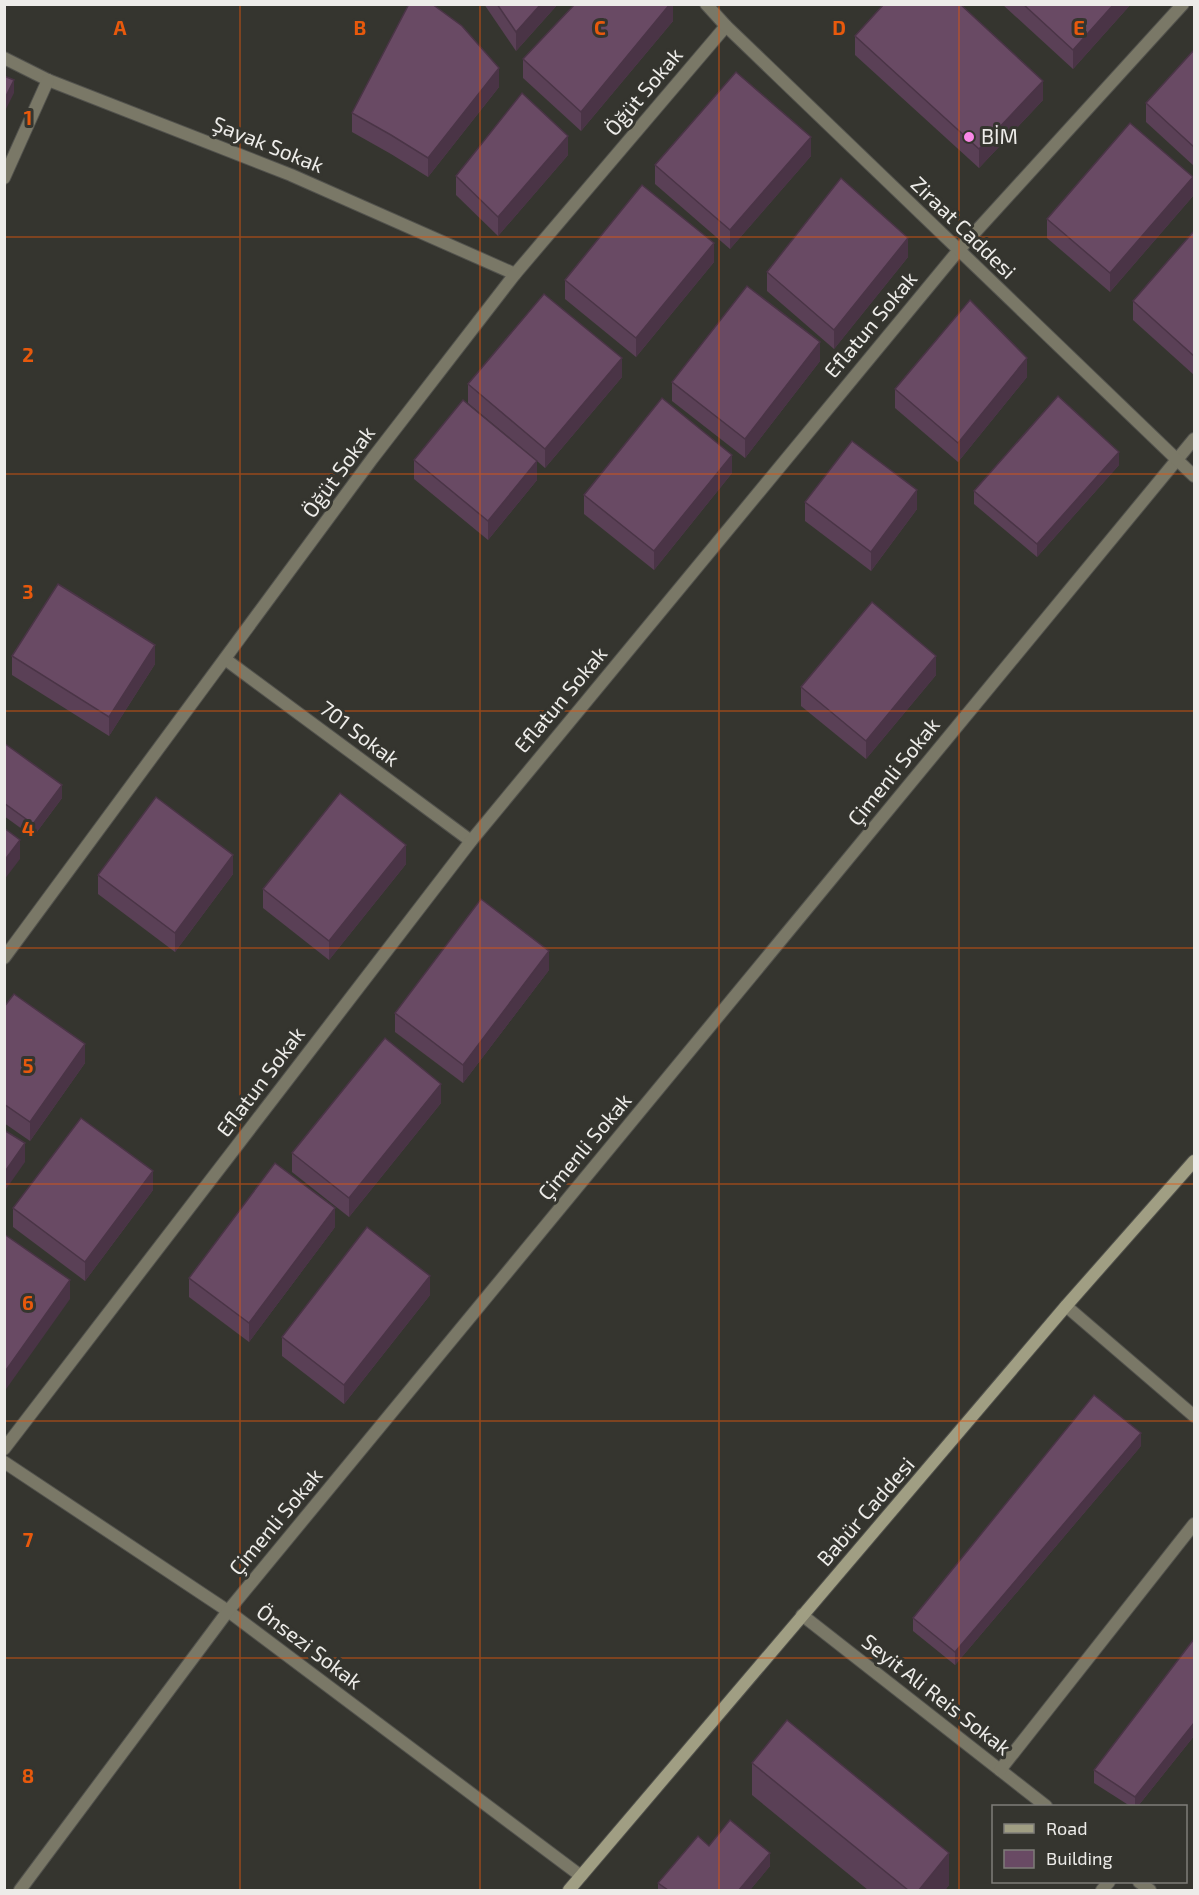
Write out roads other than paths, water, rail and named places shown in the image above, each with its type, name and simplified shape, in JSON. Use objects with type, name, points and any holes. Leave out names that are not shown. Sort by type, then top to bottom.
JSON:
[{"type":"main road","name":"Babür Caddesi","points":[[568,1890],[1066,1306],[1194,1161]]},
{"type":"street","name":"Ziraat Caddesi","points":[[706,4],[958,251],[1194,476]]},
{"type":"street","name":"Eflatun Sokak","points":[[4,1449],[471,841],[958,251],[1183,4]]},
{"type":"street","name":"Öğüt Sokak","points":[[4,958],[372,459],[515,274],[726,26]]},
{"type":"street","name":"Şayak Sokak","points":[[4,58],[48,80],[291,175],[515,274]]},
{"type":"street","points":[[4,178],[48,80]]},
{"type":"street","name":"Çimenli Sokak","points":[[21,1890],[228,1611],[1194,439]]},
{"type":"street","name":"701 Sokak","points":[[225,659],[471,841]]},
{"type":"street","points":[[1066,1306],[1194,1416]]},
{"type":"street","name":"Önsezi Sokak","points":[[4,1462],[228,1611],[581,1876]]},
{"type":"street","points":[[1000,1770],[1194,1524]]},
{"type":"street","name":"Seyit Ali Reis Sokak","points":[[802,1615],[1045,1805]]},
{"type":"place","name":"BİM","points":[[969,137]]}]
